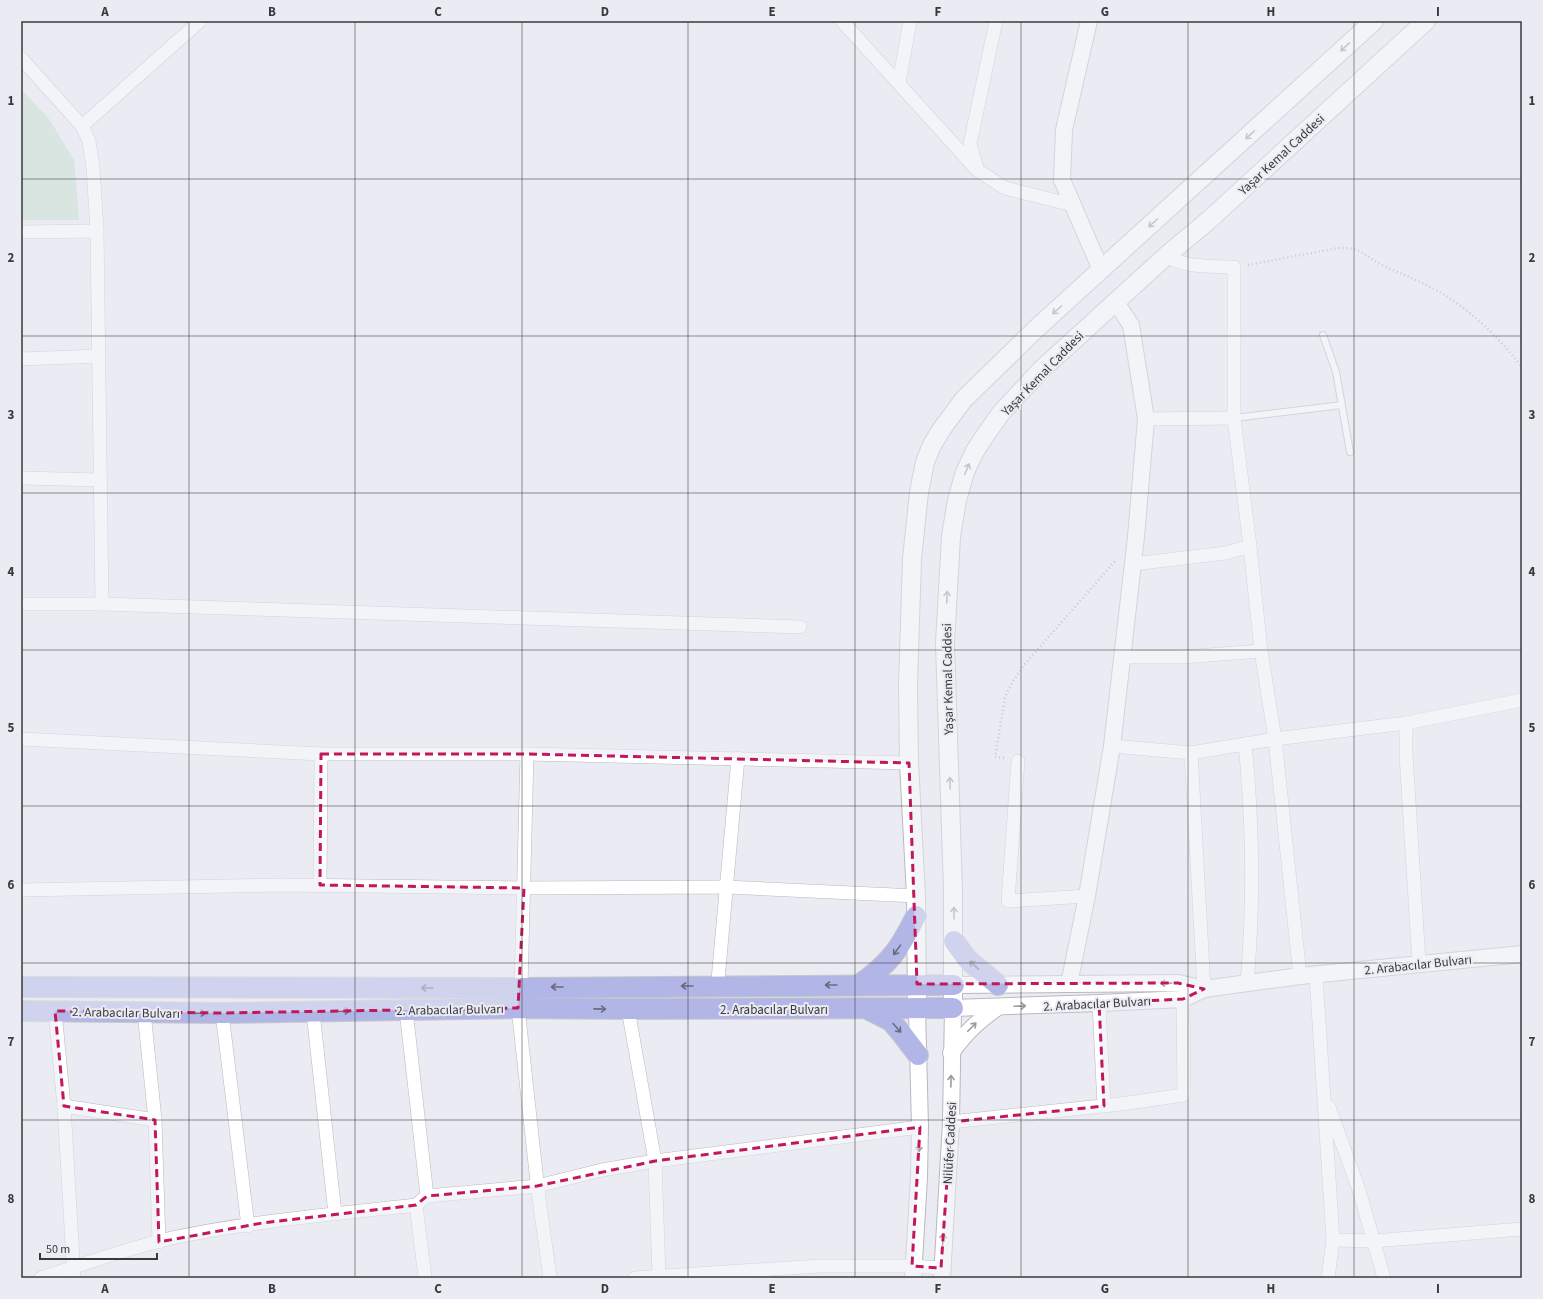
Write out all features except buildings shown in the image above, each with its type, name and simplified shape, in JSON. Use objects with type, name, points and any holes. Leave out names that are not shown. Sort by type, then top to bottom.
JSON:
[{"type":"main road","points":[[917,1009],[916,896],[909,763],[908,684],[912,560],[919,492],[925,462],[932,445],[964,399],[1038,327],[1374,21]]},
{"type":"main road","name":"Yaşar Kemal Caddesi","points":[[953,1008],[954,940],[945,643],[951,536],[957,500],[965,472],[975,451],[1001,413],[1041,370],[1115,301],[1209,220],[1426,21]]},
{"type":"main road","points":[[859,985],[877,973],[892,957],[905,940],[916,916]]},
{"type":"main road","points":[[954,940],[967,959],[998,985]]},
{"type":"main road","points":[[21,987],[521,988],[917,984],[954,985]]},
{"type":"main road","name":"2. Arabacılar Bulvarı","points":[[21,1011],[222,1013],[518,1008],[953,1008]]},
{"type":"main road","points":[[868,1009],[890,1021],[918,1055]]},
{"type":"street","points":[[82,126],[200,21]]},
{"type":"street","points":[[842,21],[977,170],[1005,188],[1073,205]]},
{"type":"street","points":[[899,83],[910,21]]},
{"type":"street","points":[[977,170],[970,144],[996,21]]},
{"type":"street","points":[[1089,21],[1064,130],[1062,180],[1101,270]]},
{"type":"street","points":[[21,58],[82,126],[89,141],[93,168],[96,232],[102,604]]},
{"type":"street","points":[[21,232],[96,232]]},
{"type":"street","points":[[1166,256],[1176,262],[1189,265],[1234,268],[1234,418],[1261,651],[1275,739],[1300,976]]},
{"type":"street","points":[[1069,984],[1087,896],[1112,746],[1136,537],[1146,418],[1131,325],[1115,301]]},
{"type":"street","points":[[21,359],[99,356]]},
{"type":"street","points":[[1146,418],[1234,418]]},
{"type":"street","points":[[21,478],[100,480]]},
{"type":"street","points":[[1133,564],[1226,553],[1250,546]]},
{"type":"street","points":[[21,604],[102,604],[800,627]]},
{"type":"street","points":[[1122,657],[1182,656],[1261,651]]},
{"type":"street","points":[[1112,746],[1191,753],[1275,739],[1406,723],[1522,700]]},
{"type":"street","points":[[1406,723],[1406,754],[1419,963]]},
{"type":"street","points":[[21,739],[321,754],[527,754],[909,763]]},
{"type":"street","points":[[1245,744],[1250,789],[1252,873],[1252,917],[1248,983]]},
{"type":"street","points":[[954,985],[1178,983],[1204,989],[1191,753]]},
{"type":"street","points":[[320,885],[321,754]]},
{"type":"street","points":[[527,754],[521,988],[518,1008],[537,1186],[550,1278]]},
{"type":"street","points":[[718,980],[738,758]]},
{"type":"street","points":[[1018,761],[1008,900],[1087,896]]},
{"type":"street","points":[[21,890],[320,885],[524,888],[726,887],[916,896]]},
{"type":"street","name":"2. Arabacılar Bulvarı","points":[[953,1008],[1183,999],[1204,989],[1300,976],[1419,963],[1522,954]]},
{"type":"street","points":[[1316,975],[1333,1240],[1328,1278]]},
{"type":"street","points":[[951,1122],[1104,1106],[1184,1095],[1183,999]]},
{"type":"street","points":[[1099,1003],[1104,1106]]},
{"type":"street","points":[[952,1053],[965,1034],[979,1020],[998,1007]]},
{"type":"street","name":"Nilüfer Caddesi","points":[[942,1273],[951,1122],[953,1008]]},
{"type":"street","points":[[628,1009],[655,1161],[659,1276]]},
{"type":"street","points":[[912,1272],[919,1177],[920,1128],[917,1009]]},
{"type":"street","points":[[406,1010],[427,1196]]},
{"type":"street","points":[[54,1011],[64,1106],[73,1273]]},
{"type":"street","points":[[144,1012],[155,1120],[159,1242]]},
{"type":"street","points":[[313,1012],[335,1214]]},
{"type":"street","points":[[222,1013],[248,1226]]},
{"type":"street","points":[[1324,1094],[1359,1190],[1384,1278]]},
{"type":"street","points":[[64,1106],[155,1120]]},
{"type":"street","points":[[42,1278],[73,1273],[172,1238],[335,1214],[416,1205],[427,1196],[537,1186],[602,1170],[655,1161],[920,1128]]},
{"type":"street","points":[[416,1205],[425,1278]]},
{"type":"street","points":[[1333,1240],[1374,1241],[1522,1229]]},
{"type":"street","points":[[635,1278],[820,1266],[942,1273]]},
{"type":"lane","points":[[1323,334],[1336,372],[1350,452]]},
{"type":"lane","points":[[1234,418],[1342,405]]},
{"type":"path","points":[[1234,268],[1338,248],[1363,252],[1379,264],[1438,291],[1460,305],[1507,348],[1522,367]]},
{"type":"path","points":[[1018,761],[995,757],[1005,697],[1013,681],[1024,665],[1136,537]]},
{"type":"highlighted area","points":[[321,754],[527,754],[909,763],[917,984],[1178,983],[1204,989],[1183,999],[1099,1003],[1104,1106],[951,1122],[941,1268],[912,1266],[920,1127],[655,1161],[537,1186],[427,1196],[416,1205],[262,1223],[159,1242],[155,1120],[64,1106],[55,1011],[222,1013],[518,1008],[524,888],[320,885]]},
{"type":"green space","points":[[21,89],[49,119],[74,160],[79,220],[21,220]]}]
